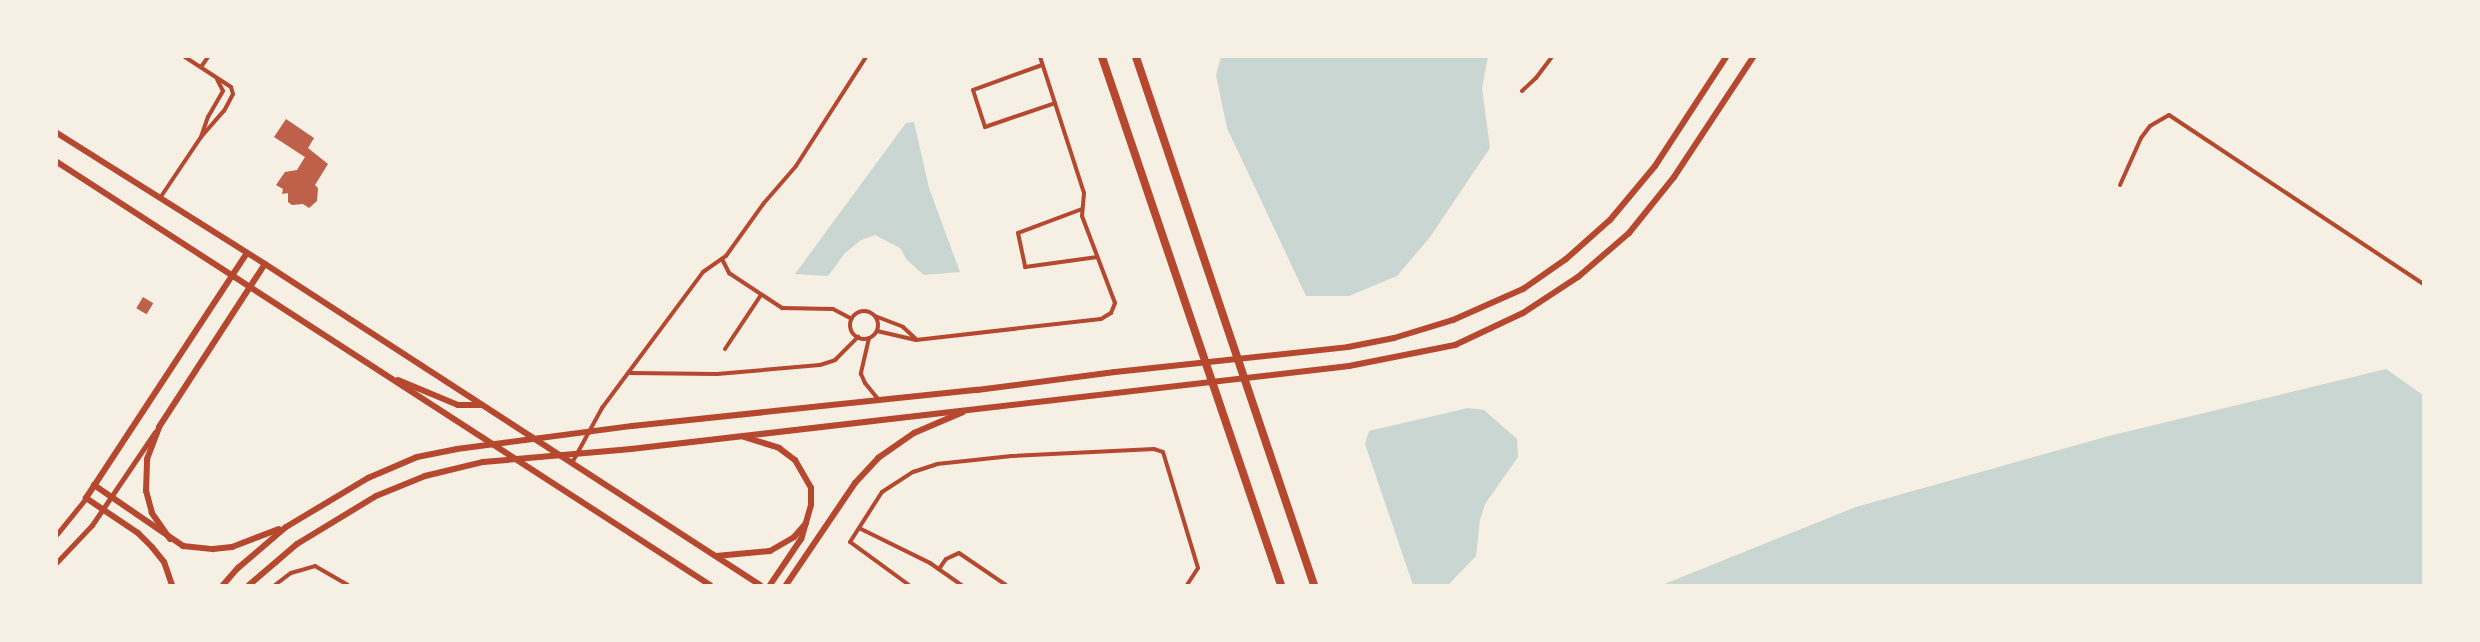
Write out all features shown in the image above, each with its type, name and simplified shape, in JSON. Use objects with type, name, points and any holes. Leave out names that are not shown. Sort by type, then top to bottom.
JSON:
[{"type":"highway","points":[[1102,57],[1281,585]]},
{"type":"highway","points":[[1136,57],[1314,585]]},
{"type":"main road","points":[[223,585],[238,568],[286,527],[368,478],[417,457],[458,449],[632,426],[1348,347],[1394,338],[1453,320],[1523,289],[1566,259],[1610,220],[1655,166],[1726,57]]},
{"type":"main road","points":[[249,585],[297,544],[376,496],[425,476],[483,462],[632,449],[1182,385],[1389,360],[1455,345],[1523,313],[1578,277],[1629,232],[1674,177],[1753,57]]},
{"type":"main road","points":[[57,133],[265,264],[760,585]]},
{"type":"main road","points":[[57,162],[710,585]]},
{"type":"main road","points":[[172,585],[164,562],[152,547],[138,533],[86,498],[247,253]]},
{"type":"main road","points":[[170,538],[152,513],[146,491],[147,459],[159,427],[265,264]]},
{"type":"main road","points":[[383,374],[458,405],[481,405]]},
{"type":"main road","points":[[786,585],[855,483],[878,458],[914,433],[970,410]]},
{"type":"main road","points":[[740,436],[779,448],[795,460],[811,488],[808,520],[801,539],[770,585]]},
{"type":"main road","points":[[94,485],[183,546],[213,549],[247,542],[286,527]]},
{"type":"main road","points":[[716,556],[771,551],[794,537],[808,520]]},
{"type":"street","points":[[160,198],[201,137],[224,111],[233,94],[231,87],[185,57]]},
{"type":"street","points":[[201,67],[208,57]]},
{"type":"street","points":[[572,464],[602,408],[703,272],[722,259],[764,202],[796,166],[866,57]]},
{"type":"street","points":[[877,331],[916,340],[1101,319],[1112,313],[1115,303],[1082,216],[1084,193],[1040,57]]},
{"type":"street","points":[[1522,91],[1536,78],[1552,57]]},
{"type":"street","points":[[1042,65],[973,90],[985,127],[1055,103]]},
{"type":"street","points":[[201,137],[208,117],[223,91],[217,78]]},
{"type":"street","points":[[2120,185],[2141,138],[2150,126],[2169,116],[2423,284]]},
{"type":"street","points":[[1082,209],[1018,233],[1025,267],[1097,257]]},
{"type":"street","points":[[722,259],[729,273],[782,308],[833,309],[852,319]]},
{"type":"street","points":[[724,348],[761,295]]},
{"type":"street","points":[[852,319],[863,311],[903,327],[916,340]]},
{"type":"street","points":[[875,316],[878,323],[877,331],[869,338],[861,374],[864,383],[879,400]]},
{"type":"street","points":[[852,319],[852,331],[858,337],[869,338]]},
{"type":"street","points":[[630,373],[717,374],[820,365],[835,360],[858,337]]},
{"type":"street","points":[[57,562],[102,510],[159,427]]},
{"type":"street","points":[[909,585],[850,542],[882,492],[913,472],[937,464],[1012,456],[1154,449],[1164,452],[1198,568],[1187,585]]},
{"type":"street","points":[[57,534],[86,498]]},
{"type":"street","points":[[859,528],[939,569],[962,585]]},
{"type":"street","points":[[939,569],[946,559],[959,553],[1006,585]]},
{"type":"street","points":[[274,585],[291,573],[315,566],[348,585]]},
{"type":"shaded area","points":[[1221,57],[1488,57],[1482,88],[1490,148],[1430,237],[1397,276],[1349,296],[1306,296],[1227,128],[1216,75]]},
{"type":"shaded area","points":[[914,122],[929,188],[960,272],[924,275],[907,260],[900,248],[875,235],[861,240],[845,253],[828,276],[795,274],[906,123]]},
{"type":"shaded area","points":[[2386,369],[2423,395],[2423,585],[1662,585],[1856,507],[2109,436]]},
{"type":"shaded area","points":[[1468,408],[1484,410],[1517,439],[1518,457],[1485,504],[1480,520],[1476,556],[1448,585],[1413,585],[1365,444],[1369,431]]},
{"type":"building","points":[[286,119],[314,138],[308,148],[328,164],[315,185],[318,188],[317,201],[309,208],[303,204],[292,205],[288,202],[288,193],[282,194],[283,189],[276,185],[285,172],[297,170],[305,157],[274,137]]},
{"type":"building","points":[[143,297],[153,303],[147,314],[136,308]]}]
